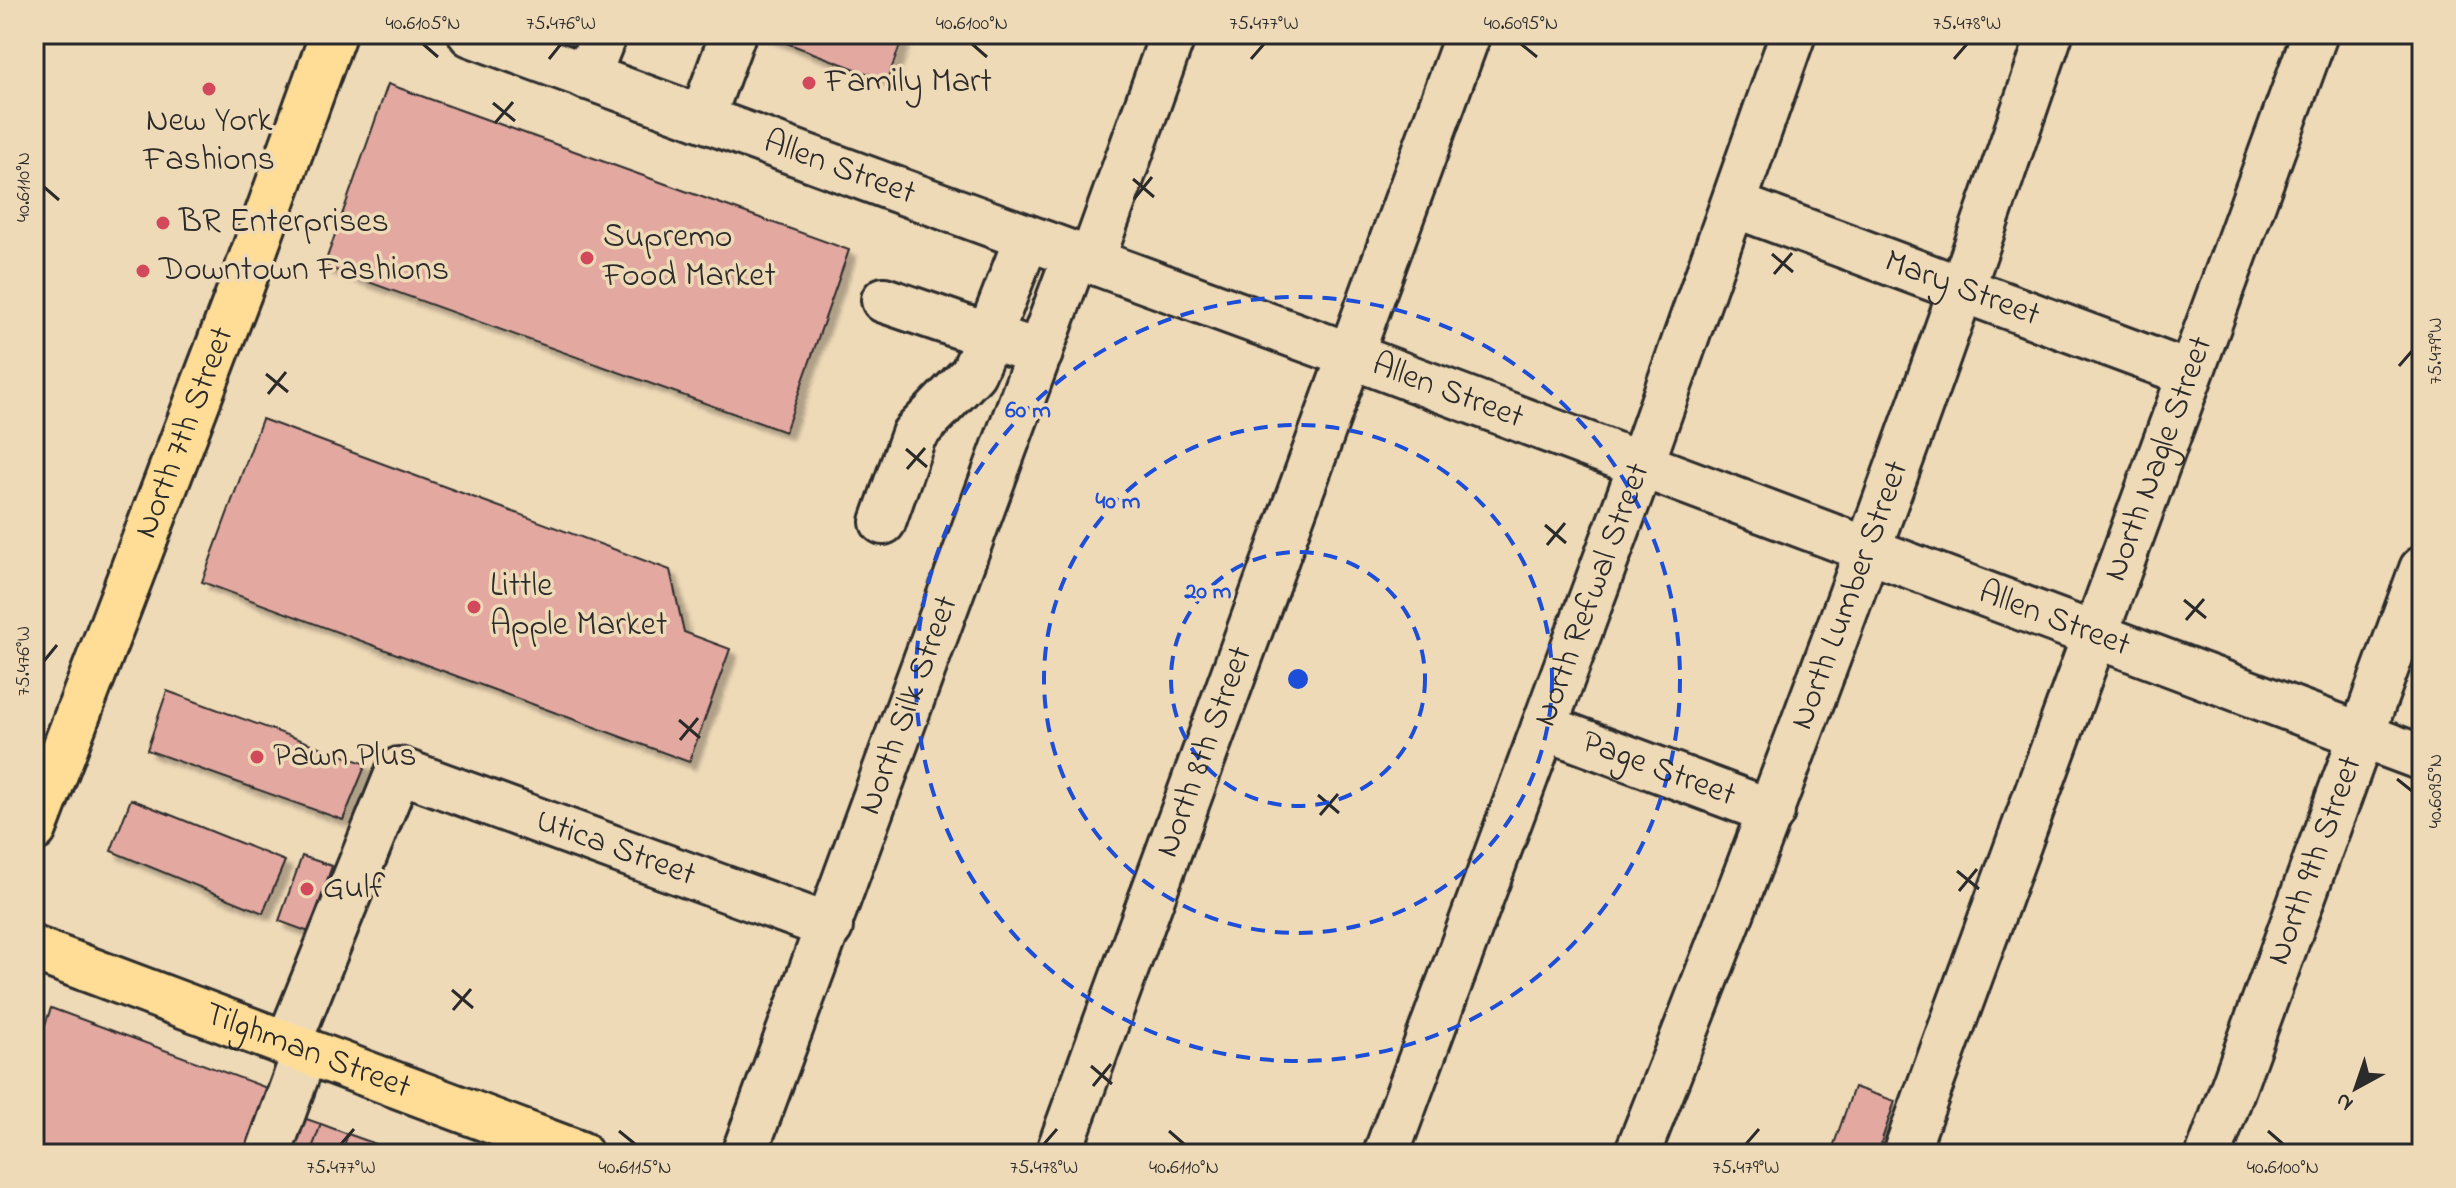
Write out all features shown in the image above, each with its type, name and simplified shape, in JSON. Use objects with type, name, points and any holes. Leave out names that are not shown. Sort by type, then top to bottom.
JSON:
[{"type":"main road","name":"North 7th Street","points":[[34,829],[240,290],[333,34]]},
{"type":"main road","name":"Tilghman Street","points":[[34,949],[580,1154]]},
{"type":"street","name":"Allen Street","points":[[471,34],[1349,355],[2422,758]]},
{"type":"street","points":[[587,77],[604,34]]},
{"type":"street","points":[[702,118],[733,34]]},
{"type":"street","name":"North Silk Street","points":[[744,1154],[1040,353],[1083,259],[1173,34]]},
{"type":"street","name":"North 8th Street","points":[[1058,1154],[1468,34]]},
{"type":"street","name":"North Refwal Street","points":[[1386,1154],[1641,465],[1793,34]]},
{"type":"street","name":"North Lumber Street","points":[[1637,1154],[1772,812],[1869,550],[1963,291],[2050,34]]},
{"type":"street","name":"North Nagle Street","points":[[1905,1154],[2315,34]]},
{"type":"street","name":"Mary Street","points":[[1735,205],[2190,374]]},
{"type":"street","points":[[883,522],[914,434],[973,373],[1027,238]]},
{"type":"street","points":[[884,300],[1040,353]]},
{"type":"street","name":"North 9th Street","points":[[2209,1154],[2422,569]]},
{"type":"street","name":"Page Street","points":[[1544,727],[1772,812]]},
{"type":"street","name":"Utica Street","points":[[297,1048],[399,770],[830,927]]},
{"type":"street","points":[[268,1154],[297,1048]]},
{"type":"building","points":[[763,34],[904,34],[887,81]]},
{"type":"building","name":"Supremo Food Market","points":[[388,84],[849,250],[785,432],[324,266]]},
{"type":"building","name":"Little Apple Market","points":[[262,419],[670,570],[684,632],[730,649],[689,762],[202,582]]},
{"type":"building","name":"Pawn Plus","points":[[167,691],[366,764],[343,820],[147,750]]},
{"type":"building","name":"Gulf","points":[[131,799],[285,861],[263,913],[111,851]]},
{"type":"building","name":"Gulf","points":[[302,856],[332,866],[309,932],[279,921]]},
{"type":"building","points":[[51,1008],[267,1088],[243,1154],[34,1154],[34,1055]]},
{"type":"building","points":[[1854,1087],[1895,1101],[1877,1154],[1845,1154],[1832,1150]]},
{"type":"building","points":[[295,1115],[321,1124],[310,1154],[280,1154]]},
{"type":"building","points":[[321,1124],[348,1134],[341,1154],[310,1154]]},
{"type":"building","points":[[348,1134],[373,1143],[370,1154],[341,1154]]},
{"type":"building","points":[[373,1143],[402,1154],[370,1154]]},
{"type":"place","name":"Family Mart","points":[[809,83]]},
{"type":"place","name":"New York Fashions","points":[[209,89]]},
{"type":"place","name":"BR Enterprises","points":[[163,223]]},
{"type":"place","name":"Supremo Food Market","points":[[587,258]]},
{"type":"place","name":"Downtown Fashions","points":[[143,271]]},
{"type":"place","name":"Little Apple Market","points":[[474,607]]},
{"type":"place","name":"Pawn Plus","points":[[257,757]]},
{"type":"place","name":"Gulf","points":[[307,889]]}]
